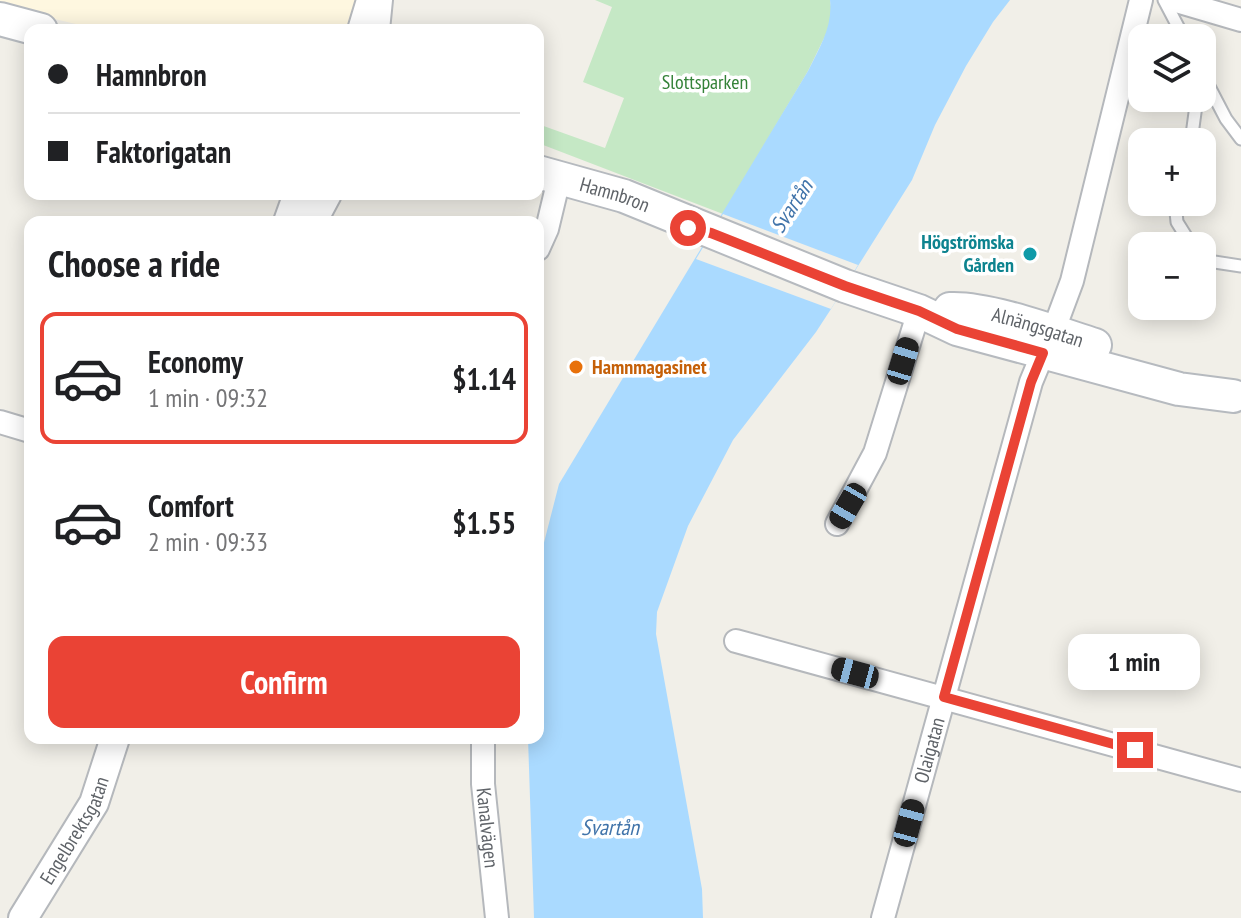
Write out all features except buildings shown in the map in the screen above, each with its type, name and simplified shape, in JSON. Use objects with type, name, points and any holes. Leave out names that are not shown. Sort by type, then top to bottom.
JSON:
[{"type":"main road","points":[[0,19],[24,25]]},
{"type":"main road","points":[[0,38],[24,44]]},
{"type":"main road","name":"Hamnbron","points":[[548,184],[624,196],[845,286],[919,311]]},
{"type":"main road","name":"Alnängsgatan","points":[[919,311],[960,308],[1048,342],[1178,372],[1237,398]]},
{"type":"street","points":[[361,24],[368,0]]},
{"type":"street","points":[[379,24],[381,0]]},
{"type":"street","name":"Olaigatan","points":[[883,918],[1031,382],[1072,281],[1141,0]]},
{"type":"street","points":[[1173,0],[1241,20]]},
{"type":"street","points":[[544,236],[547,229],[548,184]]},
{"type":"street","points":[[837,524],[875,453],[919,311]]},
{"type":"street","points":[[0,422],[24,429]]},
{"type":"street","points":[[736,641],[1241,780]]},
{"type":"street","name":"Engelbrektsgatan","points":[[23,918],[94,803],[113,744]]},
{"type":"street","name":"Kanalvägen","points":[[483,744],[483,784],[497,918]]},
{"type":"lane","points":[[1164,0],[1177,24]]},
{"type":"lane","points":[[1216,100],[1241,139]]},
{"type":"lane","points":[[1216,262],[1241,266]]},
{"type":"shaded area","points":[[0,0],[356,0],[350,24],[76,24],[0,6]]},
{"type":"green space","name":"Slottsparken","points":[[595,0],[830,0],[832,13],[828,30],[808,71],[723,214],[544,145],[544,126],[605,148],[624,98],[583,82],[612,7]]},
{"type":"water","name":"Svartån","points":[[830,0],[1010,0],[966,66],[935,125],[912,180],[831,309],[733,440],[688,526],[657,612],[656,634],[702,889],[703,918],[534,918],[528,744],[544,744],[544,543],[559,484],[808,71],[828,28]]},
{"type":"pier","points":[[723,214],[858,265],[831,309],[696,259]]},
{"type":"place","name":"Högströmska Gården","points":[[1030,254]]},
{"type":"place","name":"Hamnmagasinet","points":[[576,367]]},
{"type":"route","points":[[688,228],[711,233],[845,286],[919,311],[957,329],[1043,353],[1031,382],[944,697],[1135,750]]}]
